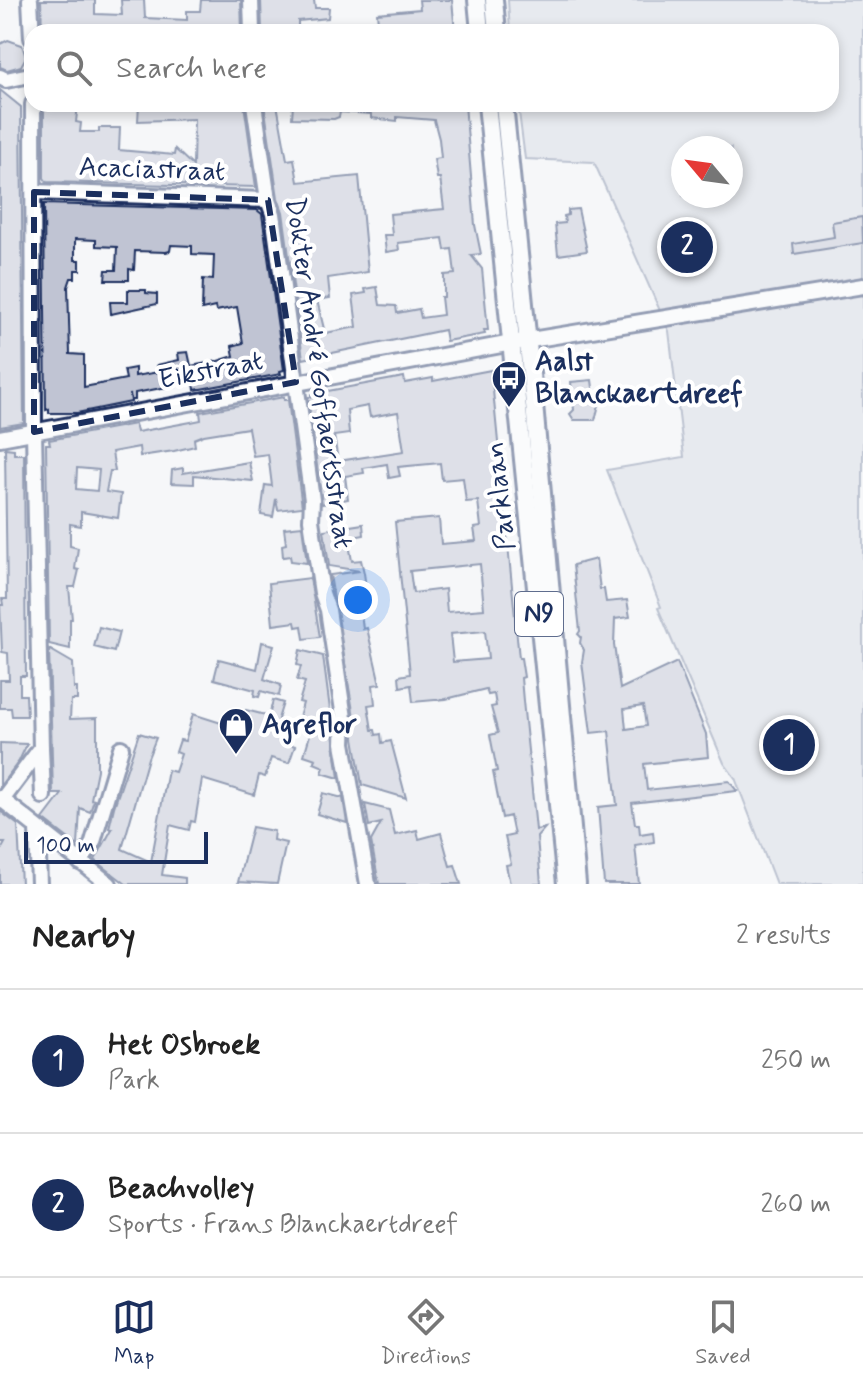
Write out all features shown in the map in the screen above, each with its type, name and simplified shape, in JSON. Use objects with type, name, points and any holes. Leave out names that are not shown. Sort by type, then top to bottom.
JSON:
[{"type":"main road","points":[[477,0],[479,24]]},
{"type":"main road","points":[[494,0],[496,24]]},
{"type":"main road","name":"Parklaan","points":[[488,112],[520,342],[577,884]]},
{"type":"main road","name":"Parklaan","points":[[505,112],[520,342],[566,884]]},
{"type":"street","points":[[30,0],[31,24]]},
{"type":"street","points":[[251,0],[252,24]]},
{"type":"street","points":[[0,77],[6,80],[24,77]]},
{"type":"street","points":[[33,112],[34,432],[43,796]]},
{"type":"street","name":"Dokter André Goffaertsstraat","points":[[255,112],[296,382],[312,500],[313,535],[344,718],[343,743],[368,884]]},
{"type":"street","name":"Acaciastraat","points":[[34,192],[268,200]]},
{"type":"street","name":"Eikstraat","points":[[0,438],[520,342],[863,286]]},
{"type":"street","points":[[41,748],[1,799],[109,884]]},
{"type":"street","points":[[80,862],[92,845],[121,748]]},
{"type":"street","points":[[37,829],[39,884]]},
{"type":"highlighted area","points":[[34,192],[268,200],[296,382],[34,432]]},
{"type":"shaded area","points":[[508,0],[863,0],[863,884],[776,884],[735,778],[724,763],[658,608],[661,607],[607,470],[684,457],[669,331],[594,162],[525,159],[519,112],[839,112],[839,24],[510,24]]},
{"type":"building","points":[[41,0],[95,0],[95,14],[122,15],[121,0],[144,0],[145,18],[187,20],[187,11],[200,11],[201,0],[241,0],[242,24],[42,24]]},
{"type":"building","points":[[261,0],[314,0],[315,8],[329,8],[328,18],[298,21],[298,24],[262,24]]},
{"type":"building","points":[[419,0],[452,0],[454,24],[378,24],[377,13],[420,9]]},
{"type":"building","points":[[8,40],[22,45],[24,61],[21,66],[7,70],[0,67],[0,44]]},
{"type":"building","points":[[0,90],[21,107],[24,423],[0,427]]},
{"type":"building","points":[[44,112],[77,112],[76,122],[81,123],[80,132],[120,128],[119,150],[174,155],[175,149],[193,166],[194,119],[138,121],[139,112],[245,112],[256,187],[47,182],[44,178]]},
{"type":"building","points":[[265,112],[278,112],[287,160],[294,159],[298,182],[359,176],[368,272],[328,278],[330,298],[317,300],[325,333],[357,327],[353,295],[377,287],[380,305],[396,306],[397,313],[419,309],[421,318],[443,315],[441,297],[444,297],[444,275],[455,274],[452,249],[445,250],[443,238],[398,243],[399,250],[386,252],[384,235],[392,235],[390,214],[444,209],[434,159],[441,158],[434,120],[397,117],[397,121],[371,118],[371,114],[340,112],[466,112],[475,225],[481,254],[471,255],[482,269],[488,330],[484,330],[485,334],[446,341],[444,330],[303,359],[283,212],[278,198]]},
{"type":"building","points":[[292,112],[340,112],[339,117],[334,119],[292,118]]},
{"type":"building","points":[[44,204],[257,210],[262,214],[284,370],[280,371],[281,374],[195,390],[194,382],[135,393],[135,400],[131,400],[130,394],[131,402],[77,413],[49,413],[49,409],[46,410]],"holes":[[[75,239],[96,240],[96,246],[117,247],[116,270],[106,270],[105,280],[129,280],[129,269],[134,270],[135,251],[166,252],[170,251],[171,245],[192,246],[192,254],[214,255],[213,280],[203,279],[202,310],[237,307],[243,343],[232,346],[234,356],[191,366],[188,352],[178,353],[179,360],[157,365],[159,372],[135,376],[135,368],[124,370],[126,379],[84,387],[84,355],[70,354],[68,287],[71,278],[75,278],[75,270],[80,270],[80,260],[75,260]]]},
{"type":"building","points":[[578,209],[587,251],[558,255],[555,224],[565,223],[564,216],[568,215],[568,210]]},
{"type":"building","points":[[862,217],[863,243],[794,254],[793,244],[834,237],[832,222]]},
{"type":"building","points":[[128,290],[146,290],[146,293],[157,294],[157,304],[111,314],[110,302],[128,302]]},
{"type":"building","points":[[491,370],[519,658],[524,677],[521,678],[536,830],[545,828],[537,837],[541,884],[510,884],[506,865],[511,864],[505,837],[514,835],[510,816],[502,818],[493,772],[497,771],[490,735],[498,733],[491,707],[496,706],[494,694],[488,695],[486,689],[446,699],[413,702],[411,685],[400,687],[399,676],[410,674],[395,522],[439,518],[441,544],[476,541],[474,528],[481,527],[478,501],[466,502],[463,478],[442,480],[440,463],[398,467],[400,476],[389,478],[387,464],[363,468],[364,473],[345,476],[348,499],[322,504],[308,397],[404,377],[405,383],[433,378],[433,381]],"holes":[[[368,406],[370,417],[398,412],[404,451],[338,461],[334,436],[349,434],[347,410]],[[480,564],[484,609],[447,612],[445,589],[413,593],[410,571]],[[485,631],[488,659],[453,662],[450,634]]]},
{"type":"building","points":[[592,380],[595,403],[599,405],[595,420],[574,420],[570,414],[574,410],[571,382]]},
{"type":"building","points":[[284,397],[288,400],[302,507],[278,510],[276,499],[273,517],[261,515],[265,485],[272,486],[268,454],[253,456],[248,428],[204,435],[194,439],[195,446],[174,451],[140,456],[139,447],[112,452],[115,471],[110,471],[106,492],[121,494],[118,518],[81,512],[81,526],[70,524],[70,546],[78,548],[75,569],[79,570],[75,587],[69,587],[72,619],[70,649],[49,644],[46,444],[50,444],[49,440],[135,424],[137,432],[201,420],[200,412]],"holes":[[[77,468],[99,470],[97,491],[76,489]]]},
{"type":"building","points":[[5,448],[14,449],[14,454],[24,454],[26,676],[20,676],[20,695],[26,695],[27,716],[12,716],[11,708],[0,708],[0,680],[9,680],[8,653],[2,652],[0,605],[3,605],[2,599],[7,599]]},
{"type":"building","points":[[249,462],[253,481],[194,475],[194,484],[171,483],[172,470],[183,468],[183,473]]},
{"type":"building","points":[[363,524],[364,535],[348,538],[352,561],[361,560],[364,573],[368,602],[360,603],[363,629],[367,628],[380,684],[373,685],[375,704],[368,705],[372,730],[376,735],[381,734],[382,743],[391,741],[406,798],[362,785],[354,738],[354,717],[330,575],[360,571],[329,566],[324,530]]},
{"type":"building","points":[[302,526],[307,563],[291,561],[290,556],[283,557],[282,545],[286,544],[284,528]]},
{"type":"building","points":[[596,559],[600,589],[604,589],[606,602],[627,600],[630,617],[615,619],[614,645],[620,689],[677,662],[706,734],[708,757],[644,764],[647,790],[729,781],[737,791],[632,803],[640,834],[653,832],[654,842],[635,845],[639,884],[604,884],[598,807],[617,805],[609,731],[591,733],[573,565]],"holes":[[[643,706],[646,726],[626,729],[624,709]]]},
{"type":"building","points":[[310,578],[320,637],[304,639],[302,626],[296,627],[295,622],[273,625],[269,583]]},
{"type":"building","points":[[99,627],[119,632],[114,652],[94,647]]},
{"type":"building","points":[[262,642],[274,645],[264,679],[281,685],[279,696],[261,691],[259,697],[254,696],[255,690],[214,679],[219,659],[257,669]]},
{"type":"building","points":[[49,649],[73,663],[77,700],[71,700],[70,719],[97,718],[97,770],[91,799],[94,800],[90,812],[80,808],[78,846],[43,819],[62,794],[53,794]]},
{"type":"building","points":[[300,650],[323,656],[339,778],[322,773],[324,767],[314,763],[316,759],[304,755],[312,728],[297,725],[305,682],[297,680],[301,666],[297,665]]},
{"type":"building","points":[[273,700],[283,703],[278,719],[285,721],[279,741],[295,746],[289,763],[271,758],[265,777],[259,775],[254,795],[202,779],[195,822],[191,821],[189,830],[170,825],[162,875],[185,878],[185,884],[126,884],[95,860],[112,829],[109,828],[114,807],[139,733],[156,738],[122,849],[151,862],[168,770],[175,772],[181,754],[176,752],[180,740],[185,741],[193,714],[240,729],[246,710],[269,716]]},
{"type":"building","points":[[0,743],[27,744],[19,761],[0,786]]},
{"type":"building","points":[[323,793],[343,798],[347,823],[317,814]]},
{"type":"building","points":[[365,804],[389,810],[395,835],[417,830],[419,839],[441,833],[450,866],[455,865],[461,884],[379,884],[371,841],[381,823],[369,826]]},
{"type":"building","points":[[0,811],[18,825],[21,884],[0,884],[0,852],[5,843],[0,843]]},
{"type":"building","points":[[252,827],[274,831],[273,840],[286,843],[277,884],[238,882]]},
{"type":"place","name":"Beachvolley","points":[[687,247]]},
{"type":"place","name":"Aalst Blanckaertdreef","points":[[509,409]]},
{"type":"place","name":"Het Osbroek","points":[[789,745]]},
{"type":"place","name":"Agreflor","points":[[236,756]]}]
